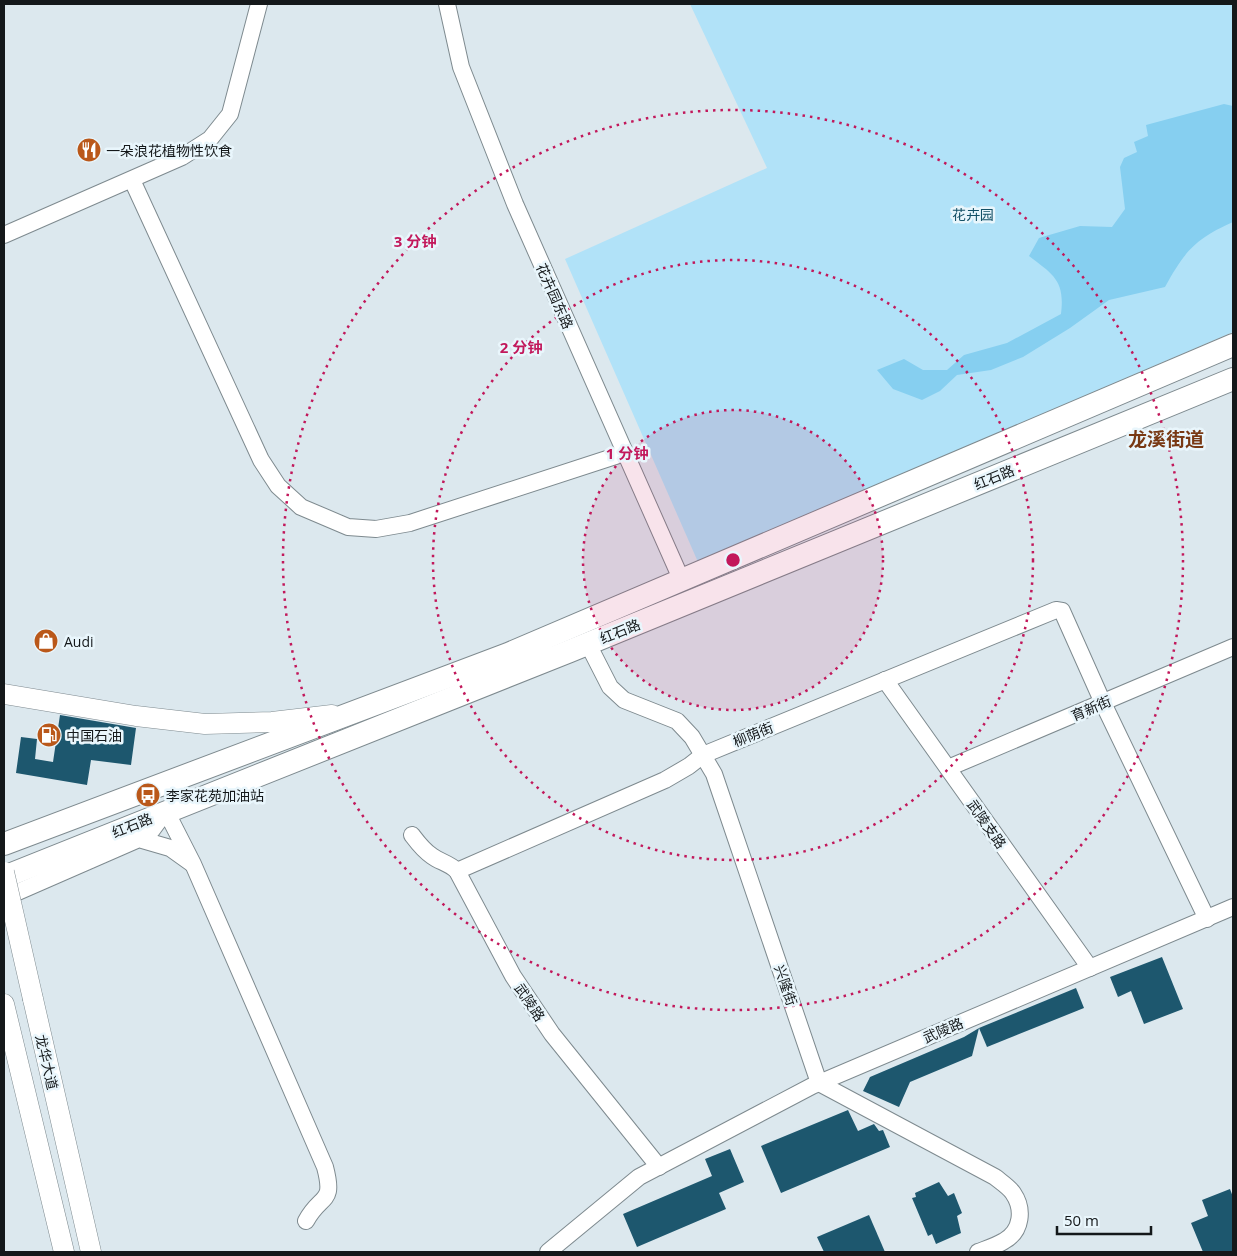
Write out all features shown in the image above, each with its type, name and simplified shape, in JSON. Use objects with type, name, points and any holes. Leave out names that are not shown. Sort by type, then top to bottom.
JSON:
[{"type":"highway","name":"红石路","points":[[4,844],[508,654],[1233,345]]},
{"type":"highway","name":"红石路","points":[[4,878],[166,811],[588,644],[1233,379]]},
{"type":"main road","name":"红石路","points":[[4,694],[136,716],[205,724],[272,722],[347,714]]},
{"type":"main road","name":"龙华大道","points":[[4,872],[91,1252]]},
{"type":"main road","name":"龙华大道","points":[[4,1005],[64,1252]]},
{"type":"street","points":[[4,235],[182,157],[210,139],[230,114],[259,4]]},
{"type":"street","name":"花卉园东路","points":[[447,4],[461,67],[511,195],[682,581]]},
{"type":"street","points":[[132,180],[261,460],[278,486],[301,507],[348,527],[376,529],[410,523],[625,454]]},
{"type":"street","name":"柳荫街","points":[[457,871],[665,780],[703,755],[1056,610],[1062,611],[1103,703]]},
{"type":"street","name":"兴隆街","points":[[588,644],[610,687],[624,700],[677,721],[692,737],[714,774],[819,1083]]},
{"type":"street","name":"育新街","points":[[948,768],[1233,647]]},
{"type":"street","name":"武陵支路","points":[[885,680],[1090,968]]},
{"type":"street","points":[[1103,703],[1207,919]]},
{"type":"street","points":[[4,898],[139,839],[152,830],[166,811],[193,864],[325,1167],[330,1186],[327,1198],[311,1212],[306,1221]]},
{"type":"street","name":"武陵路","points":[[412,835],[428,853],[451,865],[457,871],[513,976],[552,1034],[659,1166]]},
{"type":"street","points":[[139,839],[170,848],[193,864]]},
{"type":"street","name":"武陵路","points":[[548,1252],[639,1177],[819,1083],[1233,907]]},
{"type":"street","points":[[819,1083],[995,1177],[1012,1192],[1019,1205],[1021,1219],[1015,1231],[1005,1241],[978,1252]]},
{"type":"green space","name":"花卉园","points":[[690,4],[1233,4],[1233,332],[698,562],[565,259],[767,168]]},
{"type":"shaded area","points":[[1224,104],[1233,106],[1233,222],[1209,234],[1192,247],[1165,287],[1109,300],[1070,328],[1023,357],[991,370],[957,375],[940,391],[922,400],[893,389],[877,370],[904,359],[923,370],[947,370],[964,355],[1007,343],[1061,314],[1061,294],[1056,280],[1045,268],[1029,256],[1039,238],[1080,226],[1112,227],[1125,209],[1120,167],[1124,158],[1137,152],[1134,142],[1148,136],[1146,125]]},
{"type":"building","points":[[60,715],[136,728],[131,765],[91,760],[87,785],[16,773],[21,737],[37,739],[35,759],[53,762]]},
{"type":"building","points":[[1162,957],[1183,1009],[1144,1024],[1131,991],[1118,997],[1110,977]]},
{"type":"building","points":[[1076,988],[1084,1008],[987,1047],[979,1028]]},
{"type":"building","points":[[979,1028],[972,1056],[910,1082],[899,1107],[863,1091],[870,1077],[964,1037]]},
{"type":"building","points":[[848,1110],[858,1131],[874,1124],[879,1131],[883,1130],[890,1147],[781,1193],[761,1146]]},
{"type":"building","points":[[730,1149],[744,1182],[719,1193],[726,1209],[637,1247],[623,1214],[712,1176],[705,1159]]},
{"type":"building","points":[[939,1182],[948,1196],[954,1193],[962,1213],[957,1216],[961,1233],[936,1244],[932,1234],[928,1236],[912,1198],[916,1197],[915,1193]]},
{"type":"building","points":[[1230,1189],[1233,1197],[1233,1252],[1203,1252],[1191,1223],[1208,1216],[1202,1200]]},
{"type":"building","points":[[869,1215],[885,1252],[824,1252],[817,1237]]},
{"type":"place","name":"一朵浪花植物性饮食","points":[[89,150]]},
{"type":"place","name":"Audi","points":[[46,641]]},
{"type":"place","name":"中国石油","points":[[49,735]]},
{"type":"place","name":"李家花苑加油站","points":[[148,795]]},
{"type":"district","name":"龙溪街道","points":[[1166,439]]}]
